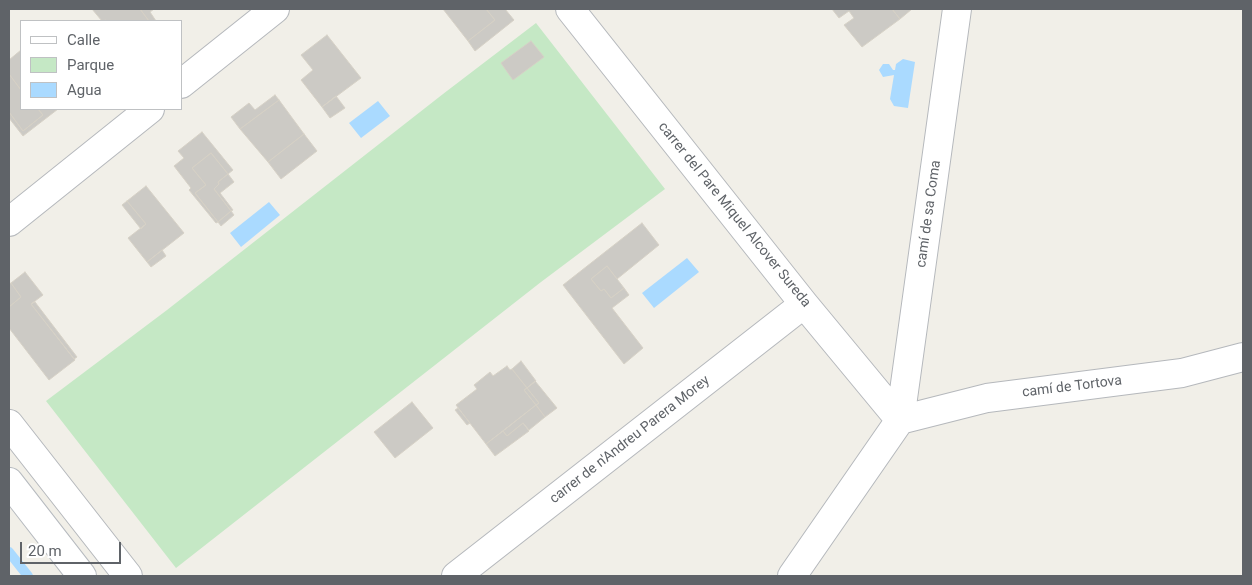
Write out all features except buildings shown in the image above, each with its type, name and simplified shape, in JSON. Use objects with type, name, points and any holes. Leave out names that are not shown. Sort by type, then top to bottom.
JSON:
[{"type":"street","points":[[182,83],[275,9]]},
{"type":"street","name":"carrer del Pare Miquel Alcover Sureda","points":[[570,9],[804,304],[900,420]]},
{"type":"street","name":"camí de sa Coma","points":[[900,420],[957,9]]},
{"type":"street","points":[[9,222],[149,110]]},
{"type":"street","name":"carrer de n'Andreu Parera Morey","points":[[456,576],[804,304]]},
{"type":"street","name":"camí de Tortova","points":[[900,420],[987,398],[1182,373],[1243,357]]},
{"type":"street","points":[[792,576],[900,420]]},
{"type":"street","points":[[9,424],[128,576]]},
{"type":"street","points":[[9,482],[82,576]]},
{"type":"green space","points":[[536,23],[665,189],[541,282],[176,568],[46,401],[167,310]]},
{"type":"water","points":[[903,59],[915,62],[908,108],[894,106],[890,99],[894,75],[883,77],[879,70],[883,64],[889,64],[895,70],[896,64]]},
{"type":"water","points":[[378,101],[390,116],[361,138],[349,123]]},
{"type":"water","points":[[269,202],[280,215],[241,247],[230,233]]},
{"type":"water","points":[[687,258],[699,272],[654,308],[642,293]]},
{"type":"waterway","points":[[9,552],[28,576]]}]
